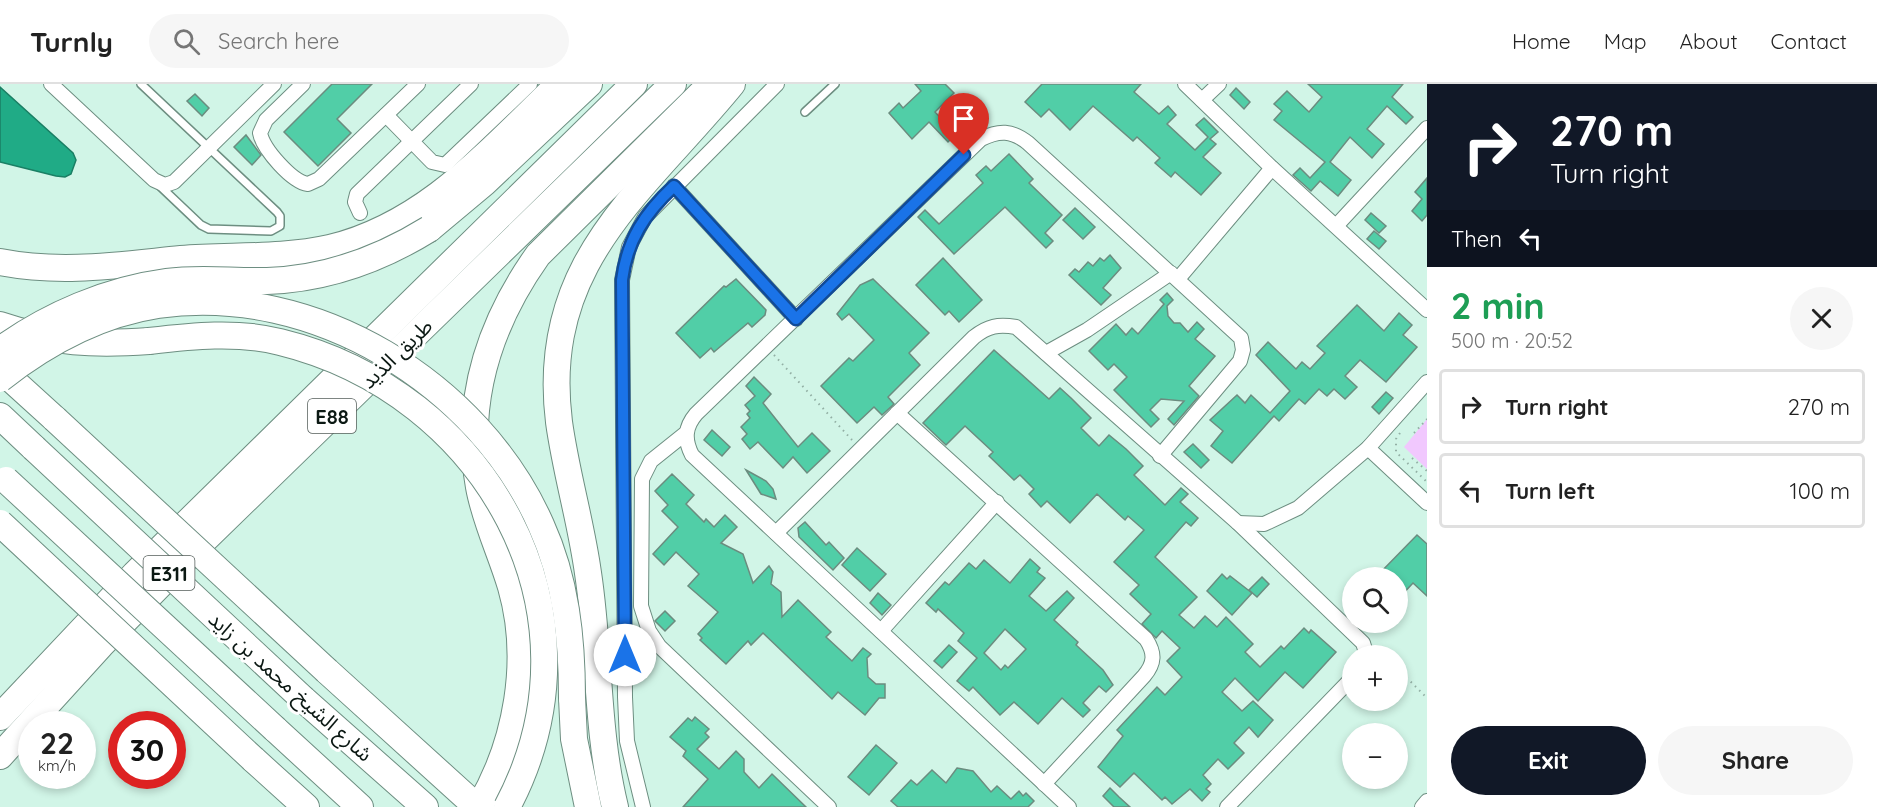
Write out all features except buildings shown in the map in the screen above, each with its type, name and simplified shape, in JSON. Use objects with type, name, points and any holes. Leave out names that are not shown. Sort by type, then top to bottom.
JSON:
[{"type":"highway","points":[[0,262],[63,270],[100,268],[182,259],[298,253],[360,239],[418,211],[444,193],[559,84]]},
{"type":"highway","points":[[0,350],[53,317],[89,302],[128,290],[194,280],[264,281],[314,277],[346,269],[386,254],[429,229],[484,183],[589,84]]},
{"type":"highway","name":"طريق الذيد","points":[[0,717],[159,550],[634,84]]},
{"type":"highway","name":"طريق الذيد","points":[[0,756],[101,645],[198,546],[673,84]]},
{"type":"highway","points":[[0,369],[478,807],[501,764],[510,736],[520,663],[518,627],[512,591],[488,522],[479,488],[475,452],[475,417],[482,370],[501,315],[518,284],[538,255],[711,84]]},
{"type":"highway","points":[[615,807],[606,768],[600,724],[595,625],[588,572],[559,421],[556,379],[562,336],[571,298],[589,256],[611,222],[732,84]]},
{"type":"highway","points":[[0,379],[30,355],[70,332],[114,315],[158,305],[204,302],[254,307],[302,318],[349,335],[393,358],[434,387],[467,416],[496,449],[521,486],[541,525],[553,556],[567,609],[572,653],[574,739],[588,807]]},
{"type":"highway","points":[[0,325],[70,343],[234,336],[278,341],[320,354],[391,389],[420,409],[471,458],[492,487],[519,540],[534,585],[541,620],[543,679],[537,726],[528,761],[507,807]]},
{"type":"highway","name":"شارع الشيخ محمد بن زايد","points":[[0,416],[303,699],[424,807]]},
{"type":"highway","name":"شارع الشيخ محمد بن زايد","points":[[3,477],[360,807]]},
{"type":"highway","points":[[0,523],[306,807]]},
{"type":"street","points":[[52,84],[159,184],[165,185],[174,182],[274,84]]},
{"type":"street","points":[[303,84],[266,120],[260,133],[265,147],[297,181],[303,184],[319,179],[418,84]]},
{"type":"street","points":[[360,213],[355,196],[471,84]]},
{"type":"street","points":[[386,115],[432,162],[446,165],[530,84]]},
{"type":"street","points":[[643,807],[627,741],[625,697],[622,280],[629,247],[636,231],[656,204],[777,84]]},
{"type":"street","points":[[1185,84],[1272,168],[1337,225],[1427,310]]},
{"type":"street","points":[[1202,100],[1219,84]]},
{"type":"street","points":[[1337,225],[1427,128]]},
{"type":"street","points":[[1069,807],[692,455],[687,445],[686,434],[689,422],[981,139],[992,133],[1005,132],[1023,139],[1235,330],[1241,338],[1243,350],[1240,361],[1160,456]]},
{"type":"street","points":[[1046,353],[1174,276],[1272,168]]},
{"type":"street","points":[[674,186],[796,319]]},
{"type":"street","points":[[776,533],[986,328],[1000,324],[1016,327],[1238,524],[1364,645]]},
{"type":"street","points":[[1238,524],[1264,524],[1288,515],[1368,448],[1427,382]]},
{"type":"street","points":[[897,413],[1146,639],[1152,648],[1151,668],[1044,784]]},
{"type":"street","points":[[686,434],[651,460],[642,479],[641,606],[645,623],[659,646],[829,807]]},
{"type":"street","points":[[1368,448],[1427,503]]},
{"type":"street","points":[[880,631],[997,502]]},
{"type":"street","points":[[1227,807],[1342,688]]},
{"type":"street","points":[[1422,807],[1427,801]]},
{"type":"lane","points":[[141,84],[277,213],[281,221],[276,230],[209,229],[201,225],[159,184]]},
{"type":"lane","points":[[805,112],[835,84]]},
{"type":"path","points":[[766,347],[861,449]]},
{"type":"path","points":[[1414,433],[1427,419]]},
{"type":"path","points":[[1400,433],[1396,439],[1396,452],[1427,482]]},
{"type":"path","points":[[1412,458],[1427,471]]},
{"type":"path","points":[[1408,679],[1427,698]]},
{"type":"shaded area","points":[[0,87],[73,153],[76,160],[71,174],[65,177],[56,176],[0,162]]},
{"type":"shaded area","points":[[1427,419],[1427,469],[1404,447]]},
{"type":"route","points":[[625,655],[622,280],[629,247],[645,217],[674,186],[796,319],[964,155]]}]
